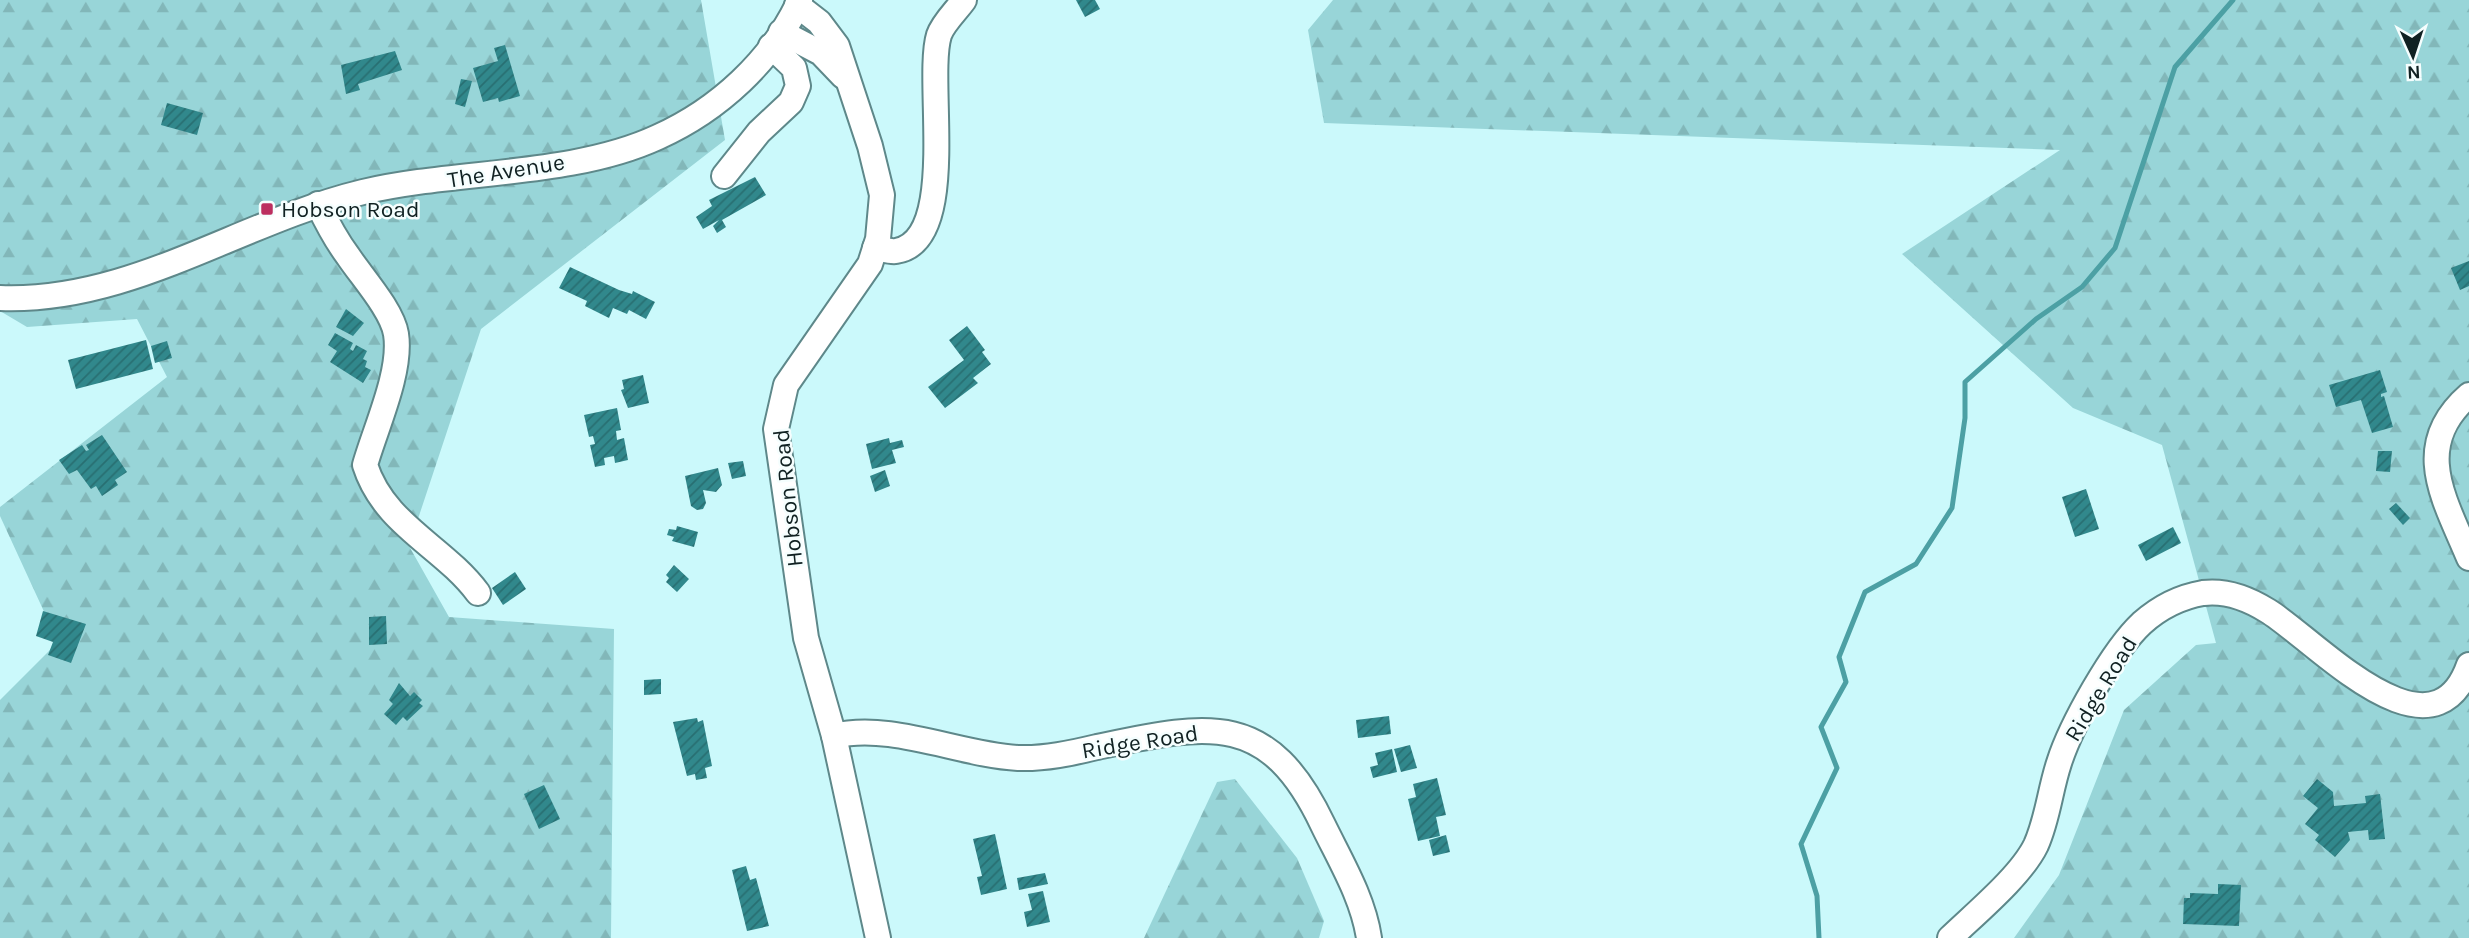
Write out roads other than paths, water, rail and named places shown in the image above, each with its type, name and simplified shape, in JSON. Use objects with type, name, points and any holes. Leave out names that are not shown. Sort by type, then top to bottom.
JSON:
[{"type":"street","points":[[875,248],[895,252],[906,248],[921,234],[931,215],[936,185],[936,56],[940,33],[964,0]]},
{"type":"street","name":"Hobson Road","points":[[798,3],[827,31],[837,46],[870,146],[882,195],[875,248],[858,285],[786,384],[776,429],[806,638],[834,736],[878,938]]},
{"type":"street","name":"The Avenue","points":[[0,298],[43,297],[102,287],[170,265],[318,204],[367,191],[594,157],[655,139],[682,126],[726,95],[776,39],[798,3]]},
{"type":"street","points":[[724,176],[759,132],[791,102],[798,86],[794,68],[776,39]]},
{"type":"street","name":"Hobson Road","points":[[776,39],[821,52],[848,83]]},
{"type":"street","points":[[318,204],[329,227],[369,283],[396,332],[397,353],[365,466],[368,477],[374,491],[402,525],[464,574],[478,593]]},
{"type":"street","points":[[2469,395],[2446,420],[2435,460],[2440,488],[2469,558]]},
{"type":"street","name":"Ridge Road","points":[[1951,938],[2035,847],[2047,815],[2059,762],[2085,706],[2127,640],[2143,622],[2165,606],[2187,596],[2208,593],[2230,594],[2251,601],[2270,612],[2358,680],[2395,701],[2412,705],[2444,699],[2458,684],[2469,665]]},
{"type":"street","name":"Ridge Road","points":[[834,736],[874,732],[967,751],[1020,758],[1062,755],[1156,735],[1208,731],[1251,738],[1273,751],[1306,788],[1365,914],[1369,938]]},
{"type":"waterway","points":[[1819,938],[1817,896],[1801,844],[1837,768],[1821,727],[1846,682],[1839,657],[1865,592],[1916,564],[1952,508],[1965,418],[1965,382],[2036,319],[2082,287],[2115,248],[2175,67],[2233,0]]},
{"type":"place","name":"Hobson Road","points":[[267,209]]}]
